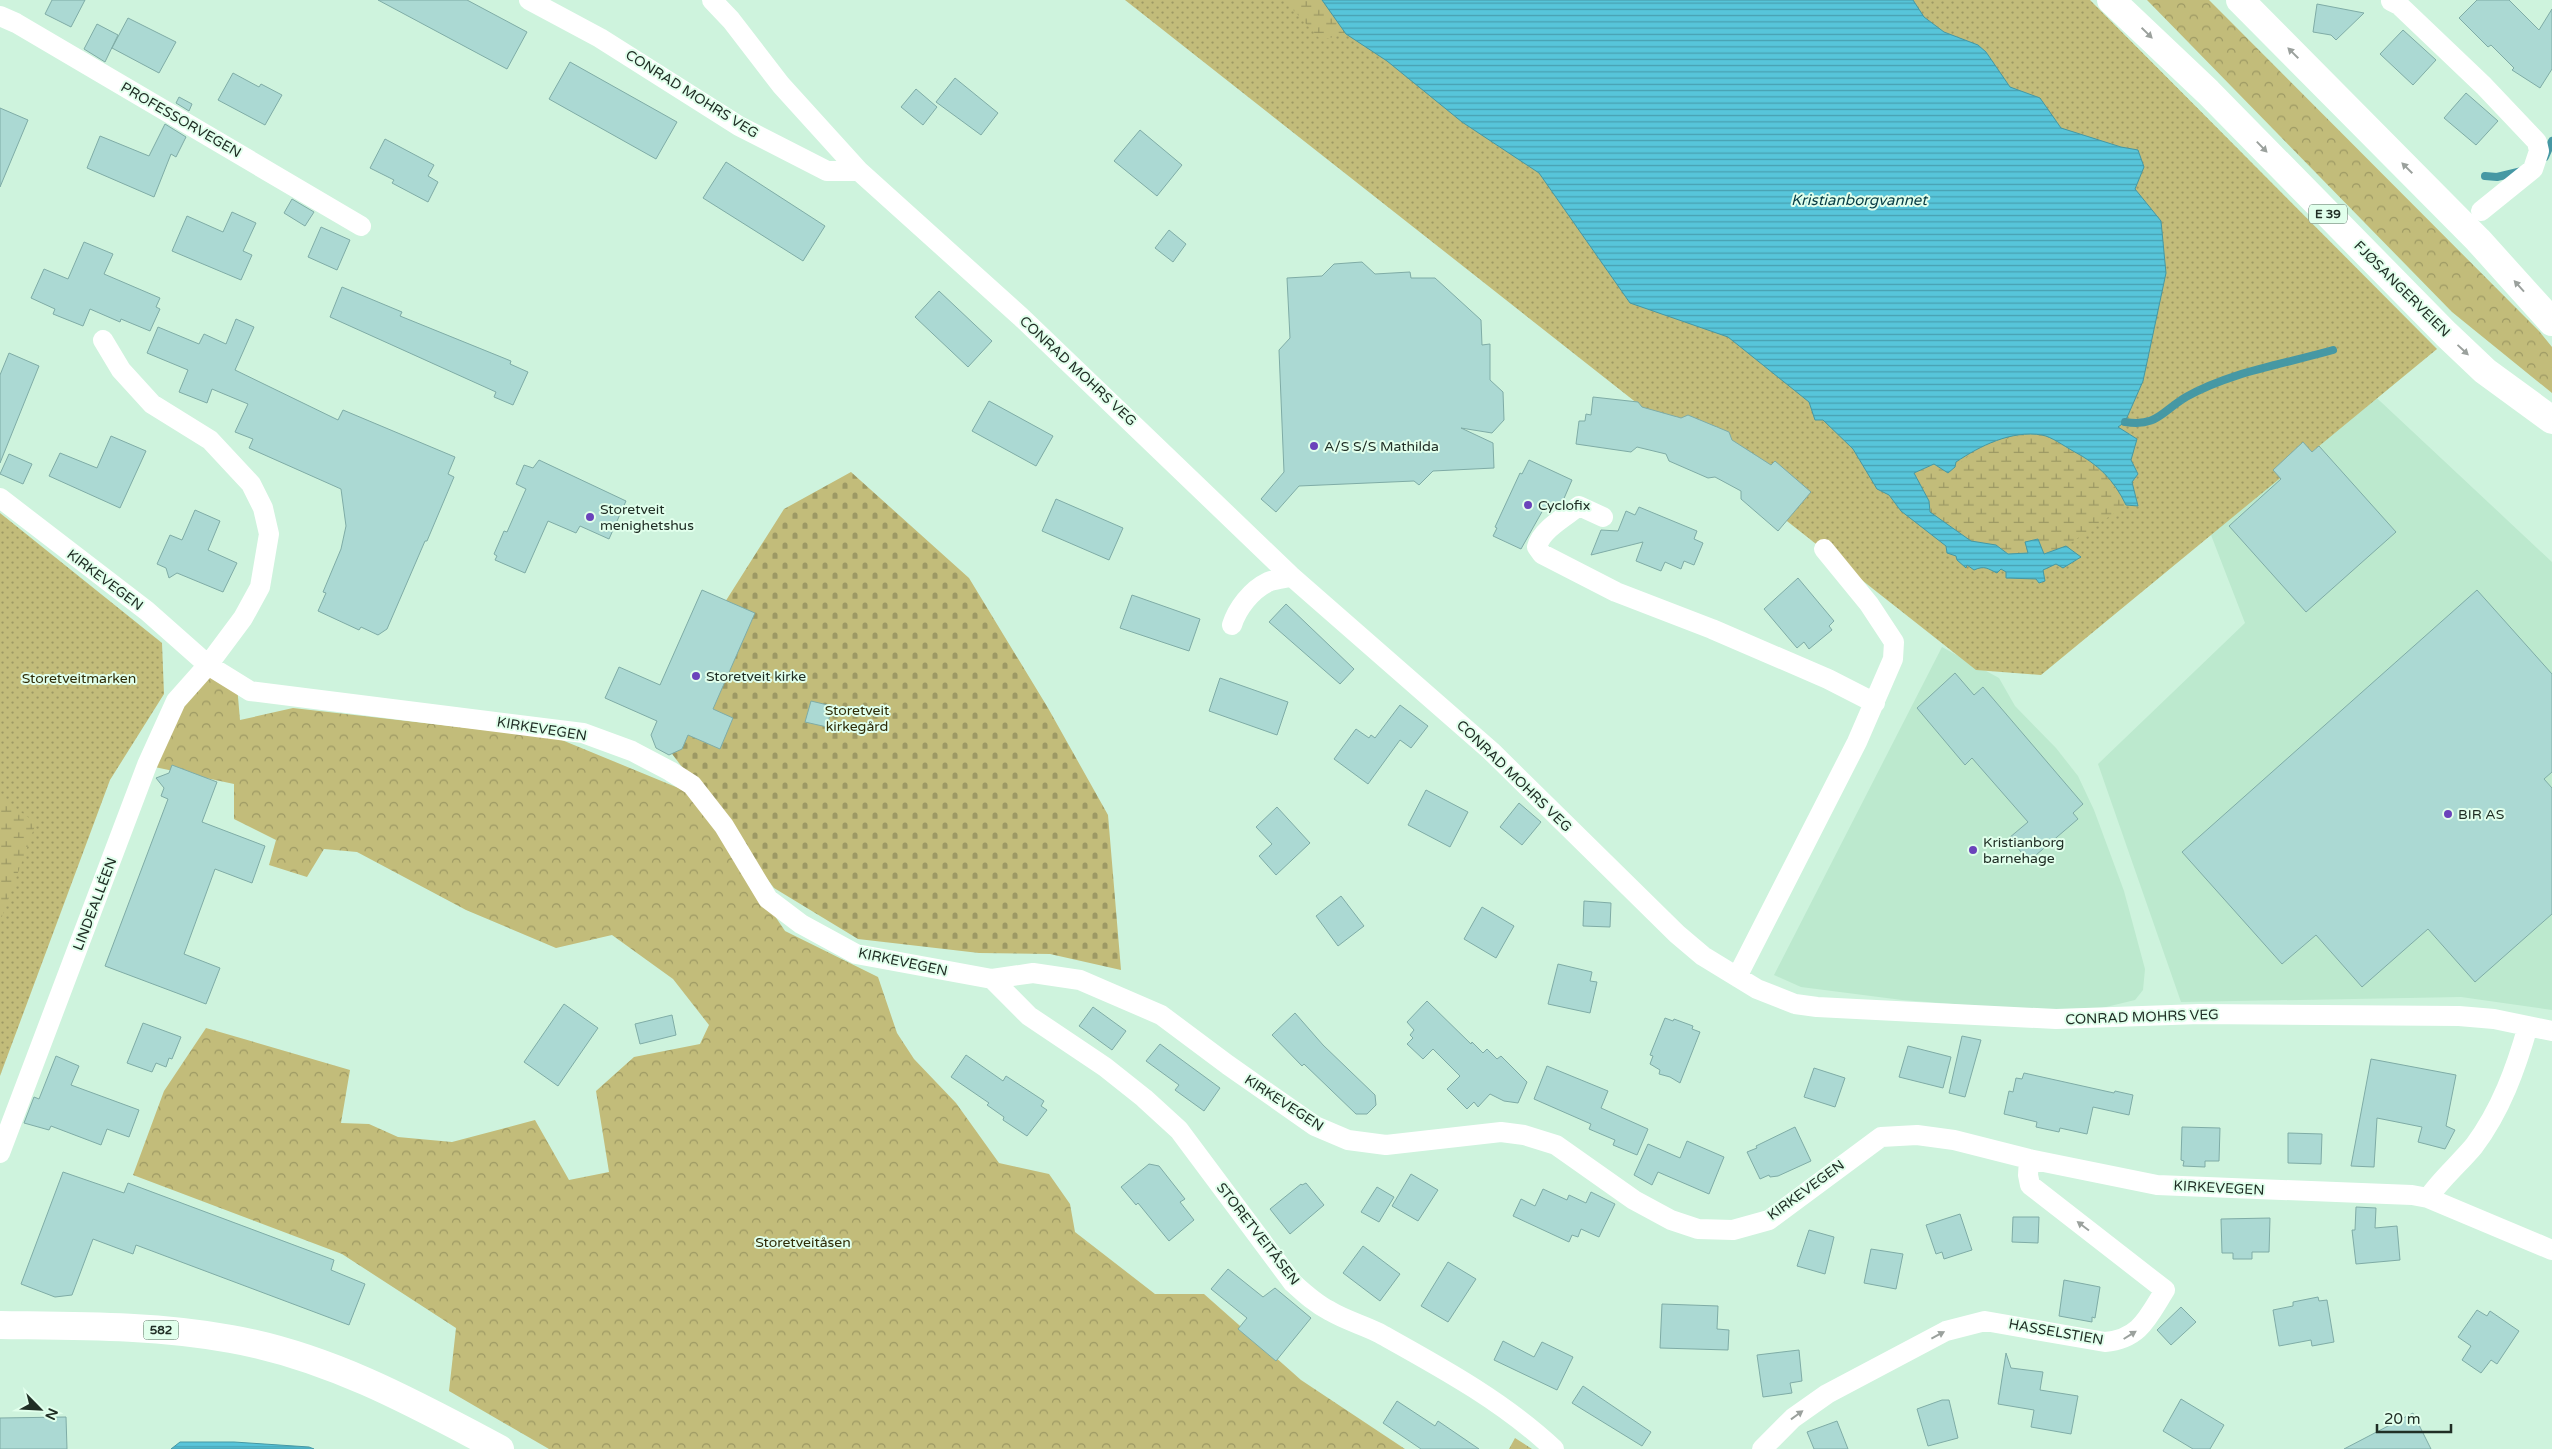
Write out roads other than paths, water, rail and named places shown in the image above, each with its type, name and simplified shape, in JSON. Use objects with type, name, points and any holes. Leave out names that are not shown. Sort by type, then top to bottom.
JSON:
[{"type":"main road","name":"FJØSANGERVEIEN","points":[[2111,0],[2208,92],[2446,334],[2485,371],[2552,420]]},
{"type":"main road","points":[[2240,0],[2478,240],[2552,322]]},
{"type":"main road","name":"582","points":[[0,1325],[142,1328],[230,1338],[276,1349],[365,1380],[500,1449]]},
{"type":"street","name":"CONRAD MOHRS VEG","points":[[529,0],[600,38],[739,126],[827,171],[859,172]]},
{"type":"street","name":"CONRAD MOHRS VEG","points":[[712,0],[781,85],[859,172],[1021,317],[1292,576],[1490,752],[1677,934],[1704,956],[1736,977],[1778,998],[1817,1007],[2056,1019],[2208,1014],[2459,1016],[2552,1031]]},
{"type":"street","points":[[2391,1],[2399,5],[2484,86],[2537,142],[2538,151],[2533,169],[2481,211]]},
{"type":"street","name":"PROFESSORVEGEN","points":[[0,16],[33,32],[361,226]]},
{"type":"street","points":[[103,340],[121,370],[152,404],[210,440],[251,484],[263,508],[270,534],[260,587],[243,618],[208,665]]},
{"type":"street","name":"KIRKEVEGEN","points":[[0,498],[146,611],[208,665],[250,691],[552,728],[583,733],[632,751],[692,785],[724,826],[768,898],[801,924],[856,954],[992,979],[1033,973],[1080,980],[1160,1015],[1228,1066],[1315,1126],[1348,1140],[1386,1145],[1501,1132],[1524,1135],[1556,1145],[1634,1200],[1671,1220],[1698,1229],[1733,1230],[1769,1220],[1881,1137],[1917,1136],[1954,1140],[2029,1159],[2157,1185],[2412,1194],[2428,1198],[2552,1250]]},
{"type":"street","points":[[1603,517],[1579,506],[1546,533],[1539,541],[1537,548],[1542,554],[1616,592],[1730,637],[1828,679],[1875,703]]},
{"type":"street","points":[[1736,977],[1857,742],[1893,659],[1894,642],[1869,604],[1824,549]]},
{"type":"street","points":[[1232,626],[1236,615],[1251,594],[1267,582],[1292,576]]},
{"type":"street","name":"LINDEALLÉEN","points":[[0,1153],[147,765],[176,701],[208,665]]},
{"type":"street","name":"STORETVEITÅSEN","points":[[992,979],[1029,1016],[1105,1067],[1144,1098],[1179,1130],[1293,1283],[1312,1300],[1331,1312],[1373,1330],[1414,1353],[1499,1405],[1526,1423],[1554,1449]]},
{"type":"street","points":[[2428,1198],[2437,1185],[2456,1168],[2493,1116],[2517,1063],[2528,1026]]},
{"type":"street","name":"HASSELSTIEN","points":[[1762,1449],[1793,1418],[1827,1394],[1946,1331],[1985,1320],[2105,1342],[2120,1341],[2132,1335],[2142,1326],[2165,1290],[2030,1185],[2029,1159]]},
{"type":"water","name":"Kristianborgvannet","points":[[1322,0],[1913,0],[1924,17],[1944,32],[1978,45],[1986,52],[2010,87],[2040,98],[2061,128],[2121,147],[2138,150],[2144,167],[2135,189],[2161,221],[2166,273],[2143,381],[2125,422],[2118,427],[2137,439],[2131,460],[2138,474],[2132,482],[2138,506],[2126,505],[2111,480],[2098,467],[2050,438],[2030,434],[2007,437],[1975,450],[1956,462],[1955,467],[1948,473],[1934,464],[1914,473],[1929,501],[1930,512],[1971,541],[1996,545],[2008,554],[2028,553],[2025,542],[2038,539],[2044,554],[2066,546],[2081,557],[2063,568],[2056,564],[2043,570],[2045,581],[2039,583],[2036,579],[2006,578],[2006,572],[2001,569],[1997,573],[1984,568],[1974,570],[1967,565],[1966,568],[1957,560],[1956,556],[1947,553],[1946,546],[1901,511],[1889,495],[1877,489],[1853,449],[1823,420],[1815,420],[1809,402],[1728,337],[1630,303],[1539,173],[1462,122],[1387,61],[1346,34]]},
{"type":"water","points":[[180,1442],[234,1442],[309,1447],[314,1449],[171,1449]]},
{"type":"waterway","points":[[2545,157],[2552,141]]},
{"type":"waterway","points":[[2485,176],[2497,177],[2522,171]]},
{"type":"waterway","points":[[2125,422],[2136,423],[2152,420],[2186,397],[2221,381],[2258,369],[2333,350]]},
{"type":"place","name":"A/S S/S Mathilda","points":[[1314,446]]},
{"type":"place","name":"Cyclofix","points":[[1528,505]]},
{"type":"place","name":"Storetveit menighetshus","points":[[590,517]]},
{"type":"place","name":"Storetveit kirke","points":[[696,676]]},
{"type":"place","name":"BIR AS","points":[[2448,814]]},
{"type":"place","name":"Kristianborg barnehage","points":[[1973,850]]},
{"type":"park label","name":"Storetveitmarken","points":[[79,678]]},
{"type":"park label","name":"Storetveit kirkegård","points":[[857,718]]},
{"type":"park label","name":"Storetveitåsen","points":[[803,1242]]}]
